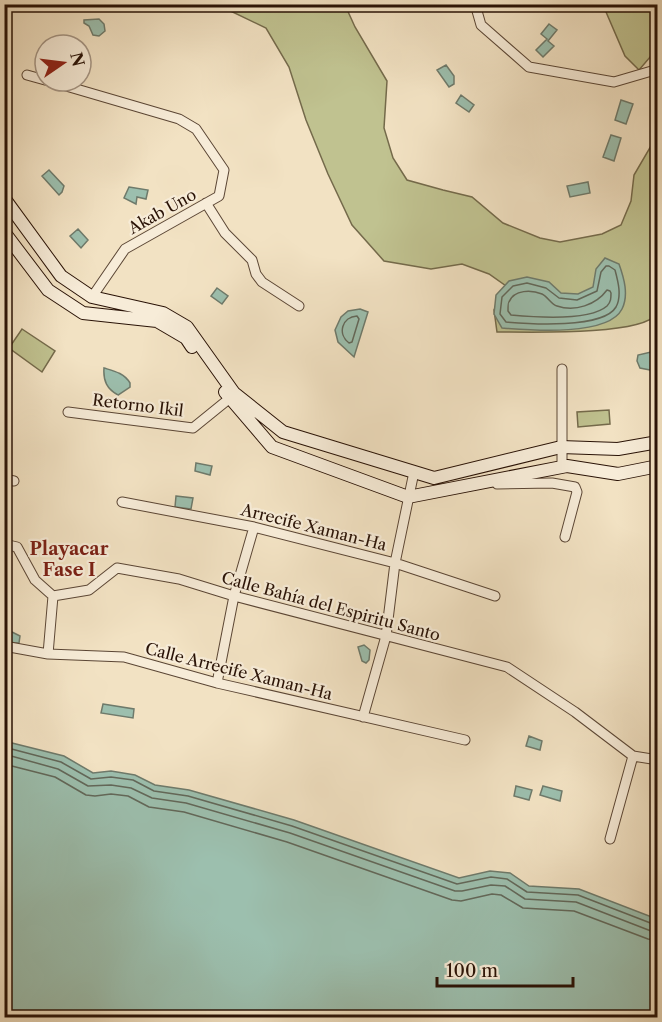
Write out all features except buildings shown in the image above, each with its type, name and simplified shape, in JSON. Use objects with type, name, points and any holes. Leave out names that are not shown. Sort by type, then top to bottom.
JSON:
[{"type":"main road","points":[[4,198],[61,276],[92,297],[163,314],[187,327],[234,393],[283,432],[434,478],[561,447],[618,449],[657,442]]},
{"type":"main road","points":[[4,232],[48,290],[83,313],[157,321],[186,338],[230,398],[272,447],[408,497],[567,466],[618,474],[657,466]]},
{"type":"main road","points":[[20,252],[35,240]]},
{"type":"street","points":[[475,4],[481,25],[530,67],[614,82],[655,70],[657,67]]},
{"type":"street","name":"Akab Uno","points":[[27,75],[33,76]]},
{"type":"street","name":"Akab Uno","points":[[91,93],[179,119],[196,129],[225,170],[219,196],[125,249],[92,297]]},
{"type":"street","points":[[206,203],[225,233],[252,260],[256,274],[262,282],[299,306]]},
{"type":"street","points":[[562,369],[562,467]]},
{"type":"street","name":"Retorno Ikil","points":[[68,411],[193,428],[230,398]]},
{"type":"street","points":[[363,717],[386,636],[395,563],[414,472]]},
{"type":"street","points":[[474,484],[552,483],[575,487],[578,492],[565,537]]},
{"type":"street","name":"Arrecife Xaman-Ha","points":[[122,501],[254,527],[395,563],[495,596]]},
{"type":"street","points":[[217,683],[234,596],[254,527]]},
{"type":"street","points":[[4,544],[17,547],[35,580],[53,596],[48,654]]},
{"type":"street","name":"Calle Bahía del Espiritu Santo","points":[[53,596],[89,590],[117,568],[178,579],[234,596],[507,667],[574,712],[633,756],[657,760]]},
{"type":"street","name":"Calle Arrecife Xaman-Ha","points":[[4,646],[48,654],[124,657],[217,683],[465,740]]},
{"type":"street","points":[[610,839],[633,756]]},
{"type":"green space","points":[[218,5],[345,5],[355,27],[387,81],[384,128],[393,158],[407,180],[472,197],[503,223],[540,238],[560,242],[602,234],[621,225],[631,201],[634,175],[651,146],[657,121],[657,314],[647,321],[607,329],[497,332],[494,310],[506,286],[489,274],[462,264],[431,269],[384,261],[352,225],[306,120],[289,67],[266,28]]},
{"type":"green space","points":[[603,5],[657,5],[657,49],[639,70],[625,56]]},
{"type":"green space","points":[[22,329],[55,351],[42,372],[9,348]]},
{"type":"green space","points":[[609,410],[610,424],[578,427],[577,412]]},
{"type":"water","points":[[99,19],[104,24],[105,31],[99,36],[93,35],[84,20]]},
{"type":"water","points":[[549,24],[557,30],[548,41],[554,46],[543,57],[536,50],[547,39],[541,34]]},
{"type":"water","points":[[446,65],[454,76],[454,84],[449,87],[437,70]]},
{"type":"water","points":[[461,95],[474,105],[469,112],[456,103]]},
{"type":"water","points":[[621,100],[633,104],[626,124],[615,120]]},
{"type":"water","points":[[611,135],[621,138],[614,161],[603,157]]},
{"type":"water","points":[[49,170],[64,186],[59,195],[42,176]]},
{"type":"water","points":[[588,182],[590,193],[570,197],[567,186]]},
{"type":"water","points":[[129,187],[148,190],[146,199],[137,197],[136,204],[124,198]]},
{"type":"water","points":[[78,229],[88,240],[81,248],[70,236]]},
{"type":"water","points":[[605,258],[619,264],[625,286],[624,304],[614,318],[585,328],[566,330],[502,328],[494,314],[496,295],[509,281],[527,277],[549,282],[561,293],[578,294],[593,287],[596,269]]},
{"type":"water","points":[[217,288],[228,296],[222,304],[211,296]]},
{"type":"water","points":[[360,309],[368,312],[354,357],[338,342],[335,330],[341,317],[348,311]]},
{"type":"water","points":[[651,352],[657,355],[657,370],[640,368],[637,361],[638,355]]},
{"type":"water","points":[[104,368],[125,377],[130,387],[118,395],[114,393],[106,384]]},
{"type":"water","points":[[196,463],[212,466],[210,475],[195,471]]},
{"type":"water","points":[[176,496],[193,498],[191,509],[175,507]]},
{"type":"water","points":[[8,630],[20,636],[19,643],[5,641]]},
{"type":"water","points":[[364,645],[370,650],[369,660],[366,663],[362,661],[358,647]]},
{"type":"water","points":[[103,704],[134,709],[133,718],[101,713]]},
{"type":"water","points":[[529,736],[542,741],[540,750],[526,746]]},
{"type":"water","points":[[4,741],[64,756],[93,773],[111,771],[135,775],[155,785],[189,790],[294,820],[459,878],[490,871],[510,873],[529,886],[579,889],[657,919],[657,1017],[5,1017]]},
{"type":"water","points":[[516,786],[532,790],[529,800],[514,796]]},
{"type":"water","points":[[543,786],[562,791],[560,801],[540,795]]},
{"type":"district","name":"Playacar Fase I","points":[[69,559]]}]
